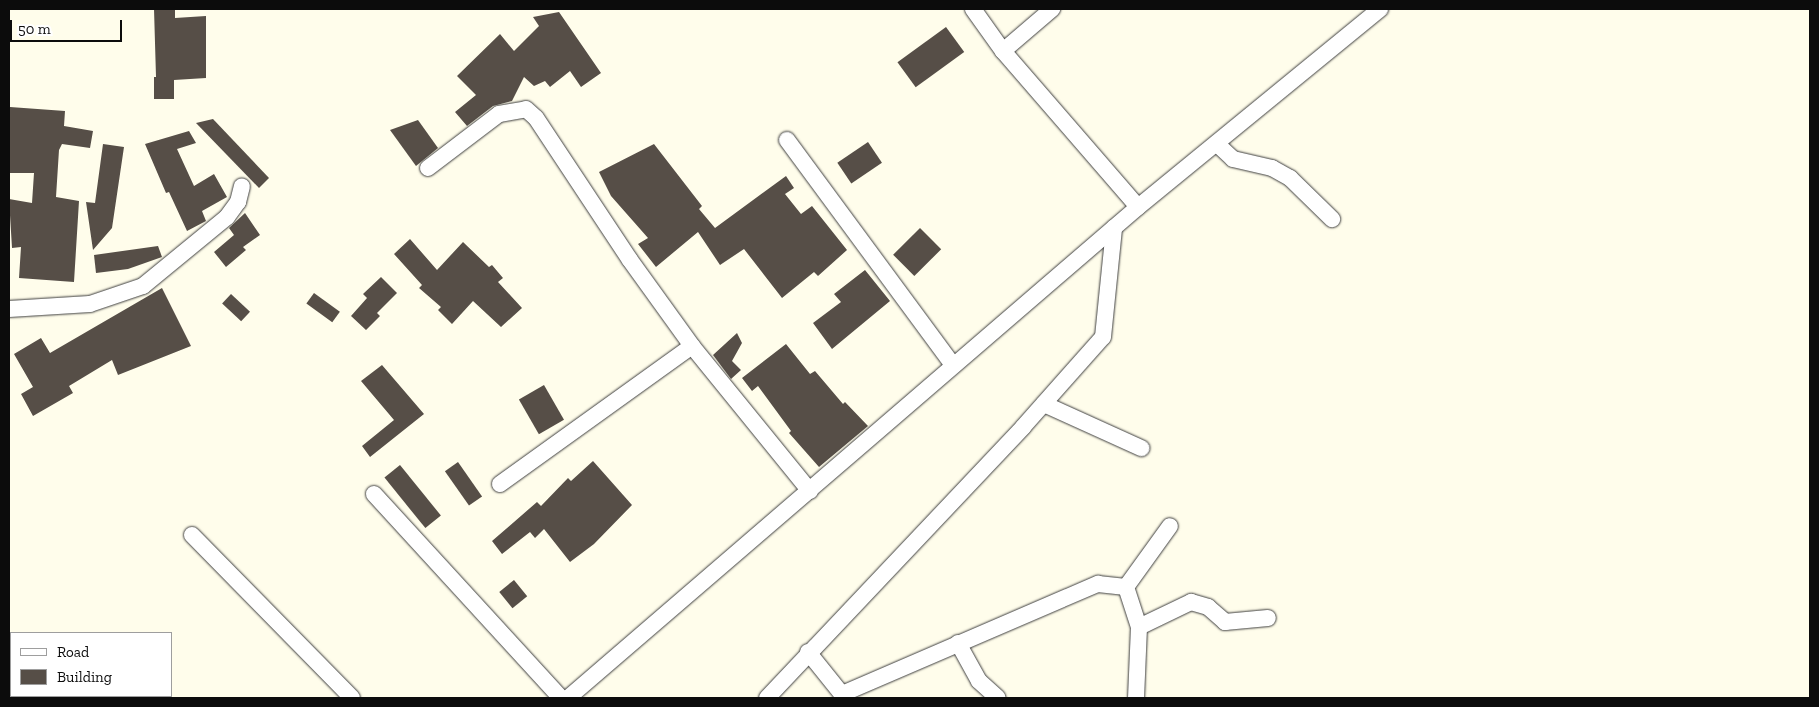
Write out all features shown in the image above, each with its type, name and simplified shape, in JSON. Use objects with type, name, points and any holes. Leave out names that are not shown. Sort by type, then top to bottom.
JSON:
[{"type":"street","points":[[972,9],[1003,51],[1138,207]]},
{"type":"street","points":[[1003,51],[1052,9]]},
{"type":"street","points":[[568,698],[1138,207],[1380,9]]},
{"type":"street","points":[[428,168],[499,114],[526,109],[536,118],[630,260],[692,346],[810,491]]},
{"type":"street","points":[[787,140],[953,365]]},
{"type":"street","points":[[1217,144],[1233,158],[1272,168],[1290,178],[1332,219]]},
{"type":"street","points":[[9,309],[90,304],[143,286],[228,218],[238,202],[242,186]]},
{"type":"street","points":[[767,698],[808,652],[1044,404],[1105,332],[1114,228]]},
{"type":"street","points":[[500,484],[692,346]]},
{"type":"street","points":[[1044,404],[1141,448]]},
{"type":"street","points":[[374,494],[561,698]]},
{"type":"street","points":[[1126,587],[1170,526]]},
{"type":"street","points":[[192,534],[352,698]]},
{"type":"street","points":[[808,652],[844,696],[958,643],[1098,584],[1126,587]]},
{"type":"street","points":[[1126,587],[1138,627],[1136,698]]},
{"type":"street","points":[[1138,627],[1191,602],[1208,607],[1225,622],[1268,618]]},
{"type":"street","points":[[958,643],[979,681],[998,698]]},
{"type":"building","points":[[154,9],[175,9],[175,18],[206,16],[206,78],[174,80],[174,99],[154,99],[154,77],[156,77]]},
{"type":"building","points":[[559,12],[601,73],[581,87],[570,71],[550,87],[545,81],[534,86],[524,77],[512,101],[493,106],[467,126],[455,112],[476,95],[457,76],[500,34],[514,51],[539,26],[533,17]]},
{"type":"building","points":[[946,27],[964,52],[916,87],[897,62]]},
{"type":"building","points":[[10,107],[65,111],[64,126],[93,131],[90,148],[62,144],[59,150],[56,197],[79,201],[74,282],[19,278],[21,247],[12,248],[9,199],[32,203],[34,173],[10,173]]},
{"type":"building","points":[[213,119],[269,178],[259,188],[196,123]]},
{"type":"building","points":[[418,120],[438,148],[416,166],[390,130]]},
{"type":"building","points":[[189,131],[196,143],[177,149],[194,186],[214,174],[227,197],[202,211],[206,221],[187,231],[169,192],[166,193],[145,144]]},
{"type":"building","points":[[868,142],[882,163],[851,183],[837,163]]},
{"type":"building","points":[[103,144],[124,147],[112,228],[93,250],[86,202],[95,203]]},
{"type":"building","points":[[654,144],[702,206],[699,209],[715,228],[786,176],[794,188],[785,194],[801,214],[812,206],[847,250],[818,276],[814,272],[782,298],[744,249],[720,265],[698,232],[656,267],[638,244],[648,238],[611,196],[599,172]]},
{"type":"building","points":[[245,213],[260,235],[243,247],[246,250],[226,267],[214,252],[234,235],[229,228]]},
{"type":"building","points":[[920,228],[941,249],[914,276],[893,255]]},
{"type":"building","points":[[410,239],[437,270],[463,242],[489,267],[492,265],[503,278],[498,282],[522,308],[501,327],[473,301],[452,324],[438,310],[441,307],[419,288],[422,285],[394,254]]},
{"type":"building","points":[[158,246],[162,257],[128,269],[96,273],[94,255]]},
{"type":"building","points":[[865,270],[890,301],[832,349],[813,323],[841,302],[834,294]]},
{"type":"building","points":[[381,277],[397,293],[377,313],[380,316],[366,330],[351,316],[367,298],[363,294]]},
{"type":"building","points":[[162,288],[191,346],[118,375],[112,360],[69,386],[73,393],[33,416],[21,394],[33,387],[14,354],[41,338],[50,353]]},
{"type":"building","points":[[314,293],[340,312],[332,322],[306,304]]},
{"type":"building","points":[[231,294],[250,312],[241,321],[222,304]]},
{"type":"building","points":[[737,333],[742,343],[732,361],[741,370],[731,379],[713,355]]},
{"type":"building","points":[[786,344],[810,374],[815,371],[843,404],[845,402],[868,426],[819,467],[789,433],[791,431],[758,386],[752,391],[742,378]]},
{"type":"building","points":[[382,365],[424,414],[370,457],[362,446],[394,420],[361,381]]},
{"type":"building","points":[[544,385],[564,420],[539,434],[519,400]]},
{"type":"building","points":[[593,461],[632,505],[594,544],[570,562],[544,529],[535,538],[530,532],[502,554],[492,541],[537,502],[541,506],[568,478],[571,481]]},
{"type":"building","points":[[458,462],[482,496],[469,506],[445,471]]},
{"type":"building","points":[[400,465],[441,516],[425,528],[384,478]]},
{"type":"building","points":[[514,580],[527,596],[512,608],[499,592]]}]
